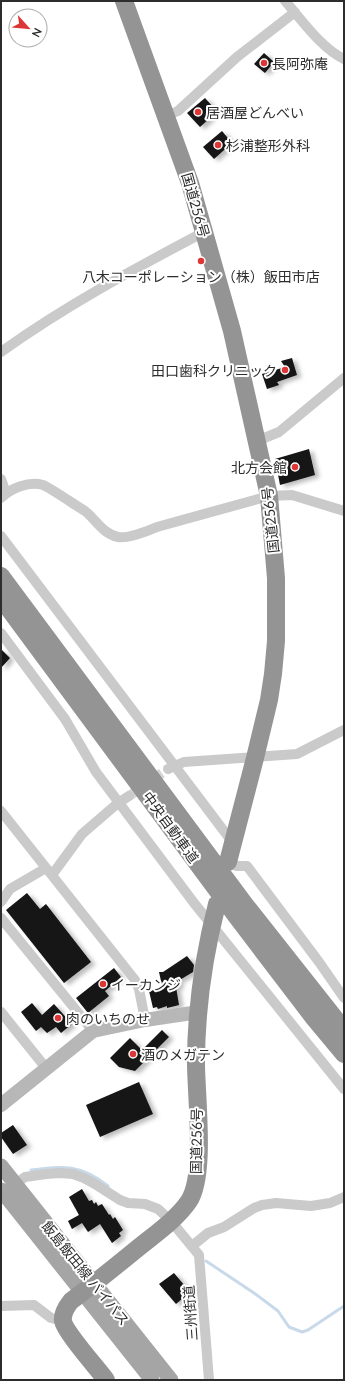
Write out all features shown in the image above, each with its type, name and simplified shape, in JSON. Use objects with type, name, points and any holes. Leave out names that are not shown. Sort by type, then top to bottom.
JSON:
[{"type":"highway","name":"国道256号","points":[[124,1],[190,182],[232,332],[269,496],[276,578],[276,641],[273,674],[269,700],[230,854]]},
{"type":"highway","name":"中央自動車道","points":[[1,576],[246,906],[344,1030]]},
{"type":"highway","name":"中央自動車道","points":[[1,598],[236,917],[314,1018],[344,1054]]},
{"type":"highway","name":"国道256号","points":[[63,1321],[64,1312],[67,1306],[170,1221],[189,1201],[194,1188],[197,1174],[198,1154],[196,1063],[199,1012],[212,925],[217,904]]},
{"type":"highway","points":[[63,1321],[69,1333],[106,1380]]},
{"type":"main road","name":"飯島飯田線 バイパス","points":[[1,1166],[152,1380]]},
{"type":"main road","name":"飯島飯田線 バイパス","points":[[1,1190],[171,1380]]},
{"type":"street","points":[[285,1],[326,47],[334,54],[344,59]]},
{"type":"street","points":[[166,116],[178,111],[237,57],[295,12]]},
{"type":"street","points":[[1,352],[65,309],[130,271],[204,232]]},
{"type":"street","points":[[257,441],[279,432],[344,378]]},
{"type":"street","points":[[1,479],[4,495],[26,484],[43,485],[85,512],[105,531],[119,538],[140,534],[157,527],[269,496],[292,495],[344,511]]},
{"type":"street","points":[[1,536],[172,768],[230,854],[236,866],[247,866],[344,998]]},
{"type":"street","points":[[1,634],[65,719],[96,772],[118,803],[212,925],[344,1089]]},
{"type":"street","points":[[172,768],[184,762],[296,754],[344,730]]},
{"type":"street","points":[[1,902],[10,889],[49,872],[82,834],[118,803],[129,796]]},
{"type":"street","points":[[3,817],[135,980],[139,989],[144,1020]]},
{"type":"street","points":[[1,918],[93,1031]]},
{"type":"street","points":[[1,1012],[46,1068]]},
{"type":"street","points":[[1,1105],[93,1031],[144,1020],[199,1012]]},
{"type":"street","name":"三州街道","points":[[15,1184],[25,1178],[46,1174],[73,1174],[96,1184],[128,1204],[145,1204],[158,1209],[170,1221],[199,1255],[209,1380]]},
{"type":"street","points":[[192,1246],[208,1233],[224,1227],[254,1208],[262,1205],[276,1203],[311,1206],[330,1203],[344,1197]]},
{"type":"street","points":[[1,1306],[34,1305],[50,1318],[63,1321]]},
{"type":"building","name":"長阿弥庵","points":[[264,53],[274,62],[265,73],[254,64]]},
{"type":"building","name":"居酒屋どんべい","points":[[205,98],[213,107],[207,112],[211,117],[200,127],[187,113]]},
{"type":"building","name":"杉浦整形外科","points":[[222,131],[232,143],[214,159],[203,147]]},
{"type":"building","name":"田口歯科クリニック","points":[[292,358],[297,375],[277,382],[279,385],[267,389],[262,374],[285,367],[281,361]]},
{"type":"building","name":"北方会館","points":[[309,449],[315,475],[280,485],[275,459]]},
{"type":"building","points":[[1,649],[10,658],[1,668]]},
{"type":"building","points":[[27,893],[40,909],[46,904],[91,962],[64,983],[6,910]]},
{"type":"building","points":[[187,956],[194,965],[193,972],[178,981],[180,986],[176,987],[179,1005],[167,1008],[167,1006],[158,1009],[157,1007],[153,1008],[149,991],[160,989],[159,981],[161,981],[159,972],[163,972]]},
{"type":"building","name":"イーカンジ","points":[[114,968],[121,977],[105,991],[109,996],[88,1013],[76,998]]},
{"type":"building","points":[[32,1003],[42,1015],[54,1004],[72,1024],[61,1033],[56,1027],[47,1033],[41,1027],[36,1031],[21,1012]]},
{"type":"building","name":"酒のメガテン","points":[[162,1030],[169,1037],[135,1071],[119,1067],[110,1058],[130,1038],[142,1050]]},
{"type":"building","points":[[139,1082],[153,1114],[100,1137],[86,1105]]},
{"type":"building","points":[[13,1125],[27,1145],[13,1154],[1,1137],[1,1133]]},
{"type":"building","points":[[82,1189],[89,1201],[92,1200],[94,1204],[96,1202],[98,1206],[102,1204],[113,1219],[115,1217],[123,1230],[119,1233],[121,1236],[112,1243],[100,1224],[88,1232],[82,1223],[72,1229],[68,1221],[79,1215],[69,1197]]},
{"type":"building","points":[[174,1273],[190,1292],[176,1304],[159,1284]]},
{"type":"waterway","points":[[31,1170],[71,1168],[89,1174],[108,1186]]},
{"type":"waterway","points":[[206,1261],[278,1311],[289,1327],[302,1332],[308,1330],[344,1306]]},
{"type":"tunnel","points":[[129,796],[168,769]]},
{"type":"place","name":"長阿弥庵","points":[[264,63]]},
{"type":"place","name":"居酒屋どんべい","points":[[198,112]]},
{"type":"place","name":"杉浦整形外科","points":[[218,145]]},
{"type":"place","name":"八木コーポレーション（株）飯田市店","points":[[201,261]]},
{"type":"place","name":"田口歯科クリニック","points":[[285,370]]},
{"type":"place","name":"北方会館","points":[[295,467]]},
{"type":"place","name":"イーカンジ","points":[[103,984]]},
{"type":"place","name":"肉のいちのせ","points":[[58,1018]]},
{"type":"place","name":"酒のメガテン","points":[[133,1054]]}]
